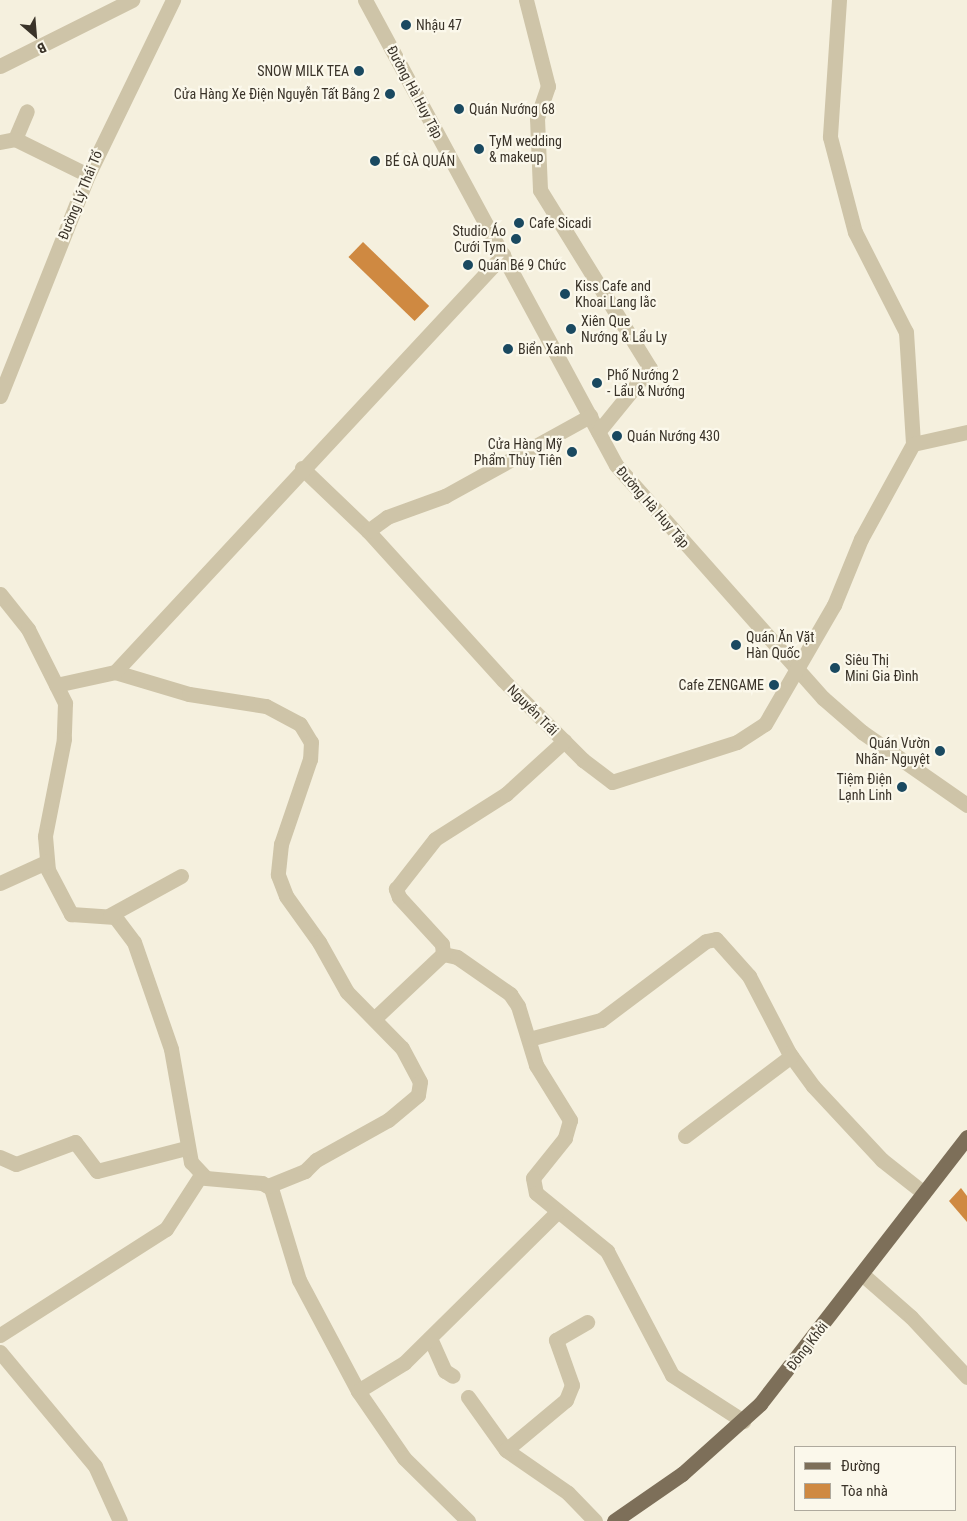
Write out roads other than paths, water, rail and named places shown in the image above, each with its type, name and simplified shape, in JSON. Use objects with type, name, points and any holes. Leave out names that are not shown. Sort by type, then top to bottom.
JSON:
[{"type":"main road","name":"Đồng Khởi","points":[[614,1521],[682,1474],[743,1421],[862,1274],[967,1137]]},
{"type":"street","points":[[0,66],[132,0]]},
{"type":"street","name":"Đường Lý Thái Tổ","points":[[0,396],[88,175],[173,0]]},
{"type":"street","name":"Đường Hà Huy Tập","points":[[365,0],[616,465],[797,671],[862,732],[967,805]]},
{"type":"street","points":[[526,0],[548,86],[537,118],[540,190],[650,368],[598,432]]},
{"type":"street","points":[[839,0],[830,137],[855,232],[906,332],[913,444],[967,432]]},
{"type":"street","points":[[27,110],[8,141],[88,175]]},
{"type":"street","points":[[115,672],[302,468],[503,255]]},
{"type":"street","points":[[368,531],[387,517],[445,496],[590,416]]},
{"type":"street","name":"Nguyễn Trãi","points":[[302,468],[368,531],[564,742],[601,776],[619,782],[754,734],[773,714],[797,671],[913,444]]},
{"type":"street","points":[[0,594],[28,629],[56,685],[66,714],[45,836],[46,862],[70,914],[80,918],[110,915],[181,876]]},
{"type":"street","points":[[56,685],[115,672],[189,694],[266,706],[300,724],[311,742],[310,759],[281,844],[278,875],[286,896],[319,942],[347,992],[375,1018],[415,1070],[420,1082],[418,1095],[388,1120],[316,1160],[305,1171],[268,1186],[201,1175]]},
{"type":"street","points":[[443,954],[442,944],[399,897],[396,889],[435,839],[506,794],[564,742]]},
{"type":"street","points":[[0,883],[46,862]]},
{"type":"street","points":[[110,915],[128,930],[148,976],[171,1049],[186,1148],[201,1175]]},
{"type":"street","points":[[529,1039],[600,1020],[711,938],[748,976],[791,1056],[866,1144],[924,1193]]},
{"type":"street","points":[[375,1018],[443,954]]},
{"type":"street","points":[[443,954],[457,957],[501,985],[518,1006],[536,1065],[570,1120],[565,1138],[533,1178],[536,1193],[556,1213],[607,1251],[672,1375],[743,1421]]},
{"type":"street","points":[[685,1136],[791,1056]]},
{"type":"street","points":[[0,1157],[16,1164],[75,1142],[97,1171],[186,1148]]},
{"type":"street","points":[[0,1335],[166,1229],[201,1175]]},
{"type":"street","points":[[268,1186],[276,1199],[299,1280],[358,1390],[404,1458],[468,1521]]},
{"type":"street","points":[[358,1390],[404,1363],[556,1213]]},
{"type":"street","points":[[862,1274],[911,1317],[967,1378]]},
{"type":"street","points":[[506,1450],[566,1400],[572,1385],[556,1340],[588,1322]]},
{"type":"street","points":[[430,1338],[445,1371],[453,1376]]},
{"type":"street","points":[[0,1352],[96,1466],[120,1521]]},
{"type":"street","points":[[468,1397],[506,1450],[568,1493],[595,1521]]},
{"type":"place","name":"Nhậu 47","points":[[406,25]]},
{"type":"place","name":"SNOW MILK TEA","points":[[359,71]]},
{"type":"place","name":"Cửa Hàng Xe Điện Nguyễn Tất Bằng 2","points":[[390,94]]},
{"type":"place","name":"Quán Nướng 68","points":[[459,109]]},
{"type":"place","name":"TyM wedding & makeup","points":[[479,149]]},
{"type":"place","name":"BÉ GÀ QUÁN","points":[[375,161]]},
{"type":"place","name":"Cafe Sicadi","points":[[519,223]]},
{"type":"place","name":"Studio Áo Cưới Tym","points":[[516,239]]},
{"type":"place","name":"Quán Bé 9 Chức","points":[[468,265]]},
{"type":"place","name":"Kiss Cafe and Khoai Lang lằc","points":[[565,294]]},
{"type":"place","name":"Xiên Que Nướng & Lẩu Ly","points":[[571,329]]},
{"type":"place","name":"Biển Xanh","points":[[508,349]]},
{"type":"place","name":"Phố Nướng 2 - Lẩu & Nướng","points":[[597,383]]},
{"type":"place","name":"Quán Nướng 430","points":[[617,436]]},
{"type":"place","name":"Cửa Hàng Mỹ Phẩm Thủy Tiên","points":[[572,452]]},
{"type":"place","name":"Quán Ăn Vặt Hàn Quốc","points":[[736,645]]},
{"type":"place","name":"Siêu Thị Mini Gia Đình","points":[[835,668]]},
{"type":"place","name":"Cafe ZENGAME","points":[[774,685]]},
{"type":"place","name":"Quán Vườn Nhãn- Nguyệt","points":[[940,751]]},
{"type":"place","name":"Tiệm Điện Lạnh Linh","points":[[902,787]]}]
